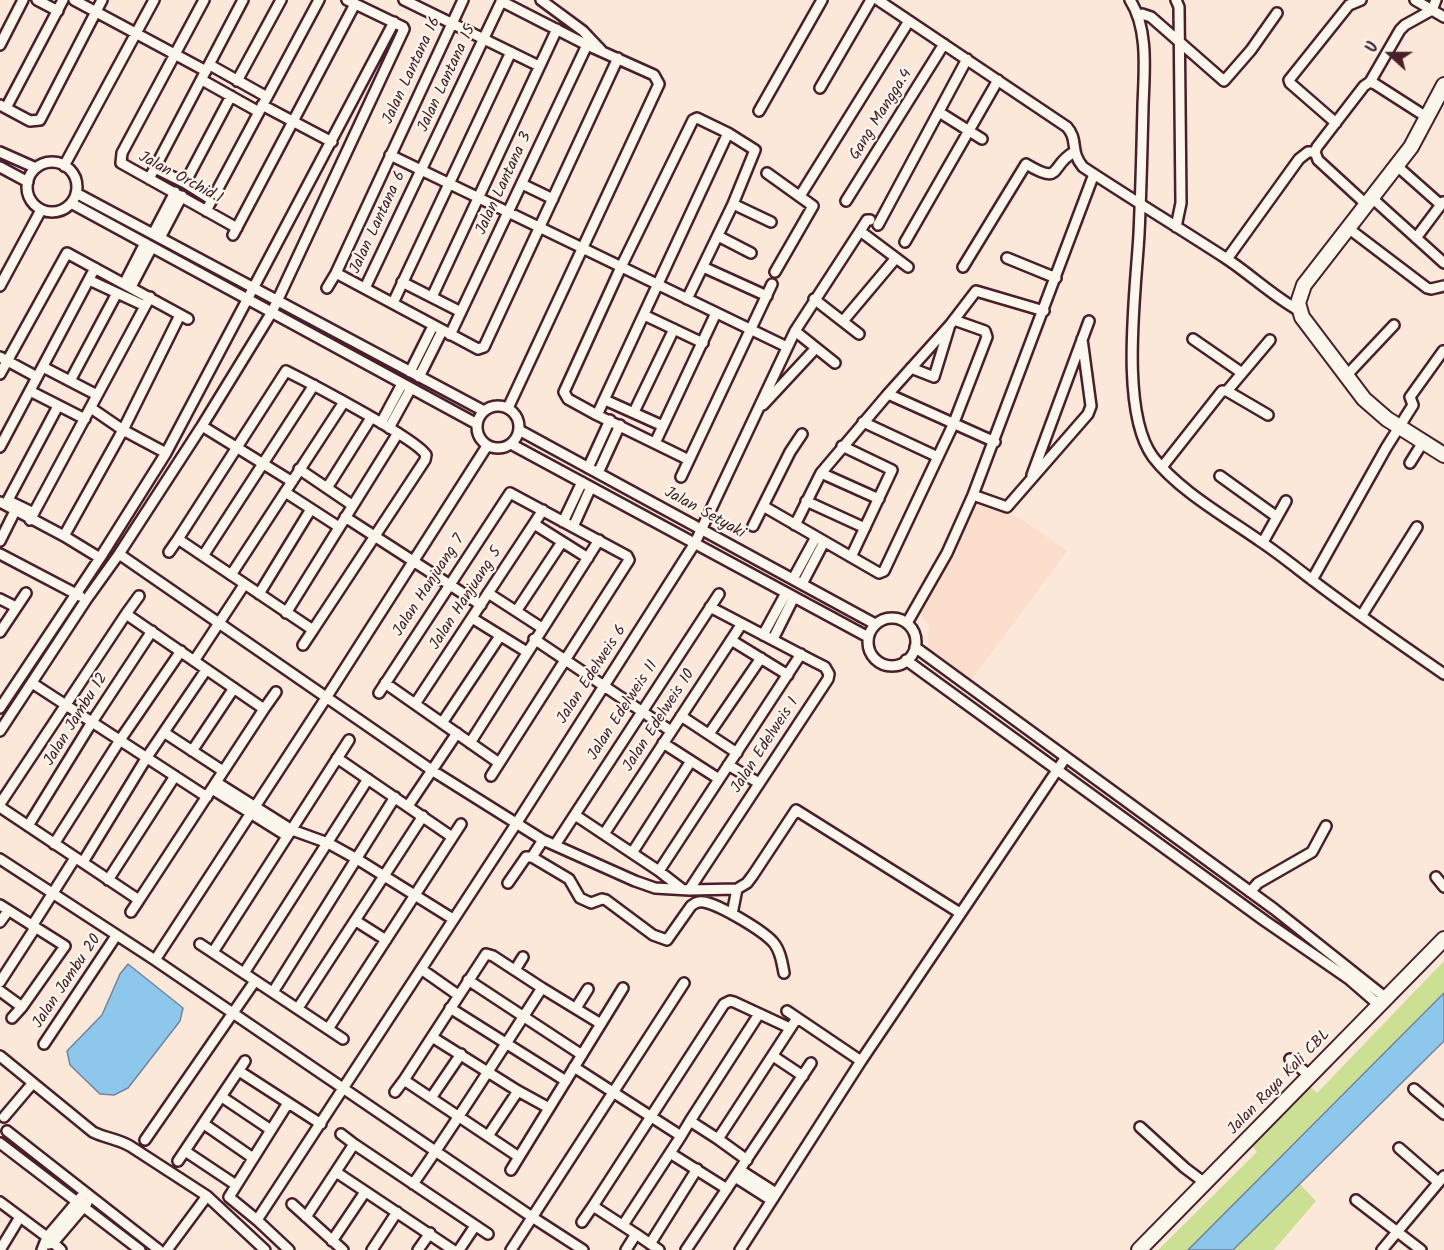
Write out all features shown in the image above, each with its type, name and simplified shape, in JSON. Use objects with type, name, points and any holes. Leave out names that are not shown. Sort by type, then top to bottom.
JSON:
[{"type":"street","points":[[0,45],[23,0]]},
{"type":"street","points":[[37,0],[58,11]]},
{"type":"street","points":[[63,0],[3,106],[32,122],[40,120],[102,0]]},
{"type":"street","points":[[74,0],[206,72],[237,81],[263,105]]},
{"type":"street","points":[[64,166],[154,0]]},
{"type":"street","name":"Jalan Orchid.1","points":[[204,0],[121,157],[124,166],[179,194],[235,231],[294,122]]},
{"type":"street","points":[[149,179],[243,0]]},
{"type":"street","points":[[237,81],[281,0]]},
{"type":"street","points":[[207,211],[319,0]]},
{"type":"street","points":[[404,0],[424,4],[452,24],[539,66]]},
{"type":"street","name":"Jalan Lantana 16","points":[[327,288],[463,0]]},
{"type":"street","points":[[502,0],[587,45],[654,75],[658,84],[507,408]]},
{"type":"street","name":"Jalan Lantana 15","points":[[421,170],[502,0]]},
{"type":"street","points":[[541,0],[583,31],[603,51]]},
{"type":"street","points":[[759,111],[822,0]]},
{"type":"street","points":[[820,88],[871,0]]},
{"type":"street","points":[[878,0],[1067,127],[1073,134],[1074,153],[1083,167],[1227,259],[1298,310],[1364,399],[1387,419],[1444,455]]},
{"type":"street","points":[[1130,0],[1142,31],[1144,84],[1132,362],[1134,401],[1147,447],[1162,467],[1195,496],[1263,542],[1312,580],[1444,674]]},
{"type":"street","points":[[1176,0],[1179,7],[1180,43],[1181,202],[1176,227]]},
{"type":"street","points":[[1336,123],[1289,80],[1349,4],[1361,0]]},
{"type":"street","points":[[1414,0],[1444,16]]},
{"type":"street","points":[[1315,152],[1364,86],[1370,82],[1400,30],[1432,10],[1436,0]]},
{"type":"street","points":[[0,730],[119,554],[272,312],[404,31],[403,27],[351,2],[294,122]]},
{"type":"street","points":[[1138,16],[1142,14],[1151,17],[1221,80],[1225,81],[1251,50],[1277,13]]},
{"type":"street","points":[[800,196],[909,21]]},
{"type":"street","points":[[1,704],[100,558],[166,453],[394,22]]},
{"type":"street","points":[[432,297],[557,29]]},
{"type":"street","name":"Gang Mangga.4","points":[[846,201],[944,44]]},
{"type":"street","name":"Jalan Lantana 3","points":[[442,331],[461,312],[587,45]]},
{"type":"street","points":[[393,303],[511,52]]},
{"type":"street","points":[[336,273],[477,349],[484,347],[618,58]]},
{"type":"street","name":"Jalan Edelweis 6","points":[[257,1220],[516,824],[695,543],[795,331],[867,220],[874,222],[939,112],[967,59]]},
{"type":"street","points":[[206,72],[231,96],[263,105],[332,142]]},
{"type":"street","points":[[905,242],[998,80]]},
{"type":"street","points":[[1370,82],[1428,118]]},
{"type":"street","points":[[1298,310],[1299,296],[1304,285],[1412,147],[1444,85]]},
{"type":"street","points":[[185,183],[231,96]]},
{"type":"street","points":[[939,112],[982,139]]},
{"type":"street","points":[[687,299],[734,204],[755,150],[728,133],[697,118],[693,120],[621,267],[564,392],[568,399],[597,415],[689,460]]},
{"type":"street","points":[[597,415],[728,133]]},
{"type":"street","points":[[0,152],[36,168]]},
{"type":"street","points":[[1227,259],[1299,159],[1308,152],[1315,152]]},
{"type":"street","points":[[1315,152],[1318,160],[1444,263]]},
{"type":"street","points":[[963,267],[1026,164],[1042,174],[1048,174],[1060,168],[1068,156],[1074,153]]},
{"type":"street","points":[[390,155],[787,347]]},
{"type":"street","points":[[47,163],[64,166],[74,178],[76,193],[71,203],[57,211],[41,210],[30,198],[28,182],[36,168],[47,163]]},
{"type":"street","points":[[1397,166],[1442,203],[1416,238]]},
{"type":"street","points":[[0,167],[28,182]]},
{"type":"street","points":[[155,168],[212,200]]},
{"type":"street","name":"Jalan Lantana 6","points":[[365,288],[421,170]]},
{"type":"street","points":[[766,173],[812,204],[812,208],[775,272]]},
{"type":"street","points":[[907,623],[947,553],[973,495],[995,442],[1094,174]]},
{"type":"street","points":[[522,184],[553,199]]},
{"type":"street","points":[[76,193],[484,411]]},
{"type":"street","points":[[156,236],[179,194]]},
{"type":"street","points":[[71,203],[477,424]]},
{"type":"street","points":[[734,204],[771,222]]},
{"type":"street","points":[[0,286],[41,210]]},
{"type":"street","points":[[1348,228],[1426,288],[1444,286]]},
{"type":"street","points":[[860,231],[908,267]]},
{"type":"street","points":[[718,236],[752,253]]},
{"type":"street","points":[[127,285],[148,245]]},
{"type":"street","points":[[0,374],[3,359],[64,254],[70,254],[127,285],[147,302]]},
{"type":"street","points":[[843,321],[896,258]]},
{"type":"street","points":[[1007,258],[1056,278]]},
{"type":"street","points":[[703,267],[767,296]]},
{"type":"street","points":[[0,447],[95,268]]},
{"type":"street","points":[[64,536],[184,317],[117,293],[89,280]]},
{"type":"street","points":[[402,282],[461,312]]},
{"type":"street","points":[[681,477],[772,284]]},
{"type":"street","points":[[795,525],[821,473],[842,446],[952,322],[976,291],[1044,311]]},
{"type":"street","points":[[70,381],[117,293]]},
{"type":"street","points":[[814,299],[859,334]]},
{"type":"street","points":[[32,517],[147,302]]},
{"type":"street","points":[[655,443],[717,313]]},
{"type":"street","points":[[644,315],[703,343]]},
{"type":"street","points":[[1030,480],[1089,321]]},
{"type":"street","points":[[911,368],[934,377],[952,322]]},
{"type":"street","points":[[763,506],[879,573],[884,571],[953,424],[987,333],[952,322]]},
{"type":"street","points":[[1346,376],[1395,325]]},
{"type":"street","points":[[634,412],[674,329]]},
{"type":"street","points":[[410,372],[442,331]]},
{"type":"street","points":[[419,377],[442,331]]},
{"type":"street","points":[[795,331],[835,363]]},
{"type":"street","points":[[973,495],[1007,507],[1090,411],[1082,339]]},
{"type":"street","points":[[1193,339],[1242,373]]},
{"type":"street","points":[[1162,467],[1219,394],[1227,391],[1270,340]]},
{"type":"street","points":[[757,411],[816,348]]},
{"type":"street","points":[[1312,580],[1386,448],[1413,405],[1410,397],[1443,351]]},
{"type":"street","points":[[3,359],[37,377]]},
{"type":"street","points":[[43,367],[97,395]]},
{"type":"street","points":[[169,552],[287,368],[424,451],[425,460],[303,645]]},
{"type":"street","points":[[203,556],[314,385]]},
{"type":"street","points":[[286,613],[352,505],[389,428],[406,386]]},
{"type":"street","points":[[30,391],[85,419]]},
{"type":"street","points":[[1227,391],[1268,415]]},
{"type":"street","points":[[888,394],[995,442]]},
{"type":"street","points":[[605,400],[663,426]]},
{"type":"street","points":[[231,575],[344,402]]},
{"type":"street","points":[[3,500],[58,406]]},
{"type":"street","points":[[511,444],[519,430],[518,420],[507,408],[493,407],[484,411],[477,424],[480,439],[487,446],[497,448],[511,444],[868,637]]},
{"type":"street","points":[[91,408],[123,430],[166,453]]},
{"type":"street","points":[[327,488],[371,418]]},
{"type":"street","points":[[588,468],[610,420]]},
{"type":"street","points":[[863,422],[938,457]]},
{"type":"street","points":[[598,473],[620,425]]},
{"type":"street","points":[[202,426],[291,481]]},
{"type":"street","name":"Jalan Setyaki","points":[[519,430],[875,624]]},
{"type":"street","points":[[753,526],[790,452],[802,434]]},
{"type":"street","points":[[1410,463],[1423,441]]},
{"type":"street","points":[[155,960],[487,446]]},
{"type":"street","points":[[842,446],[892,470],[851,557]]},
{"type":"street","points":[[300,469],[352,505]]},
{"type":"street","points":[[821,473],[879,499]]},
{"type":"street","points":[[1220,476],[1277,517]]},
{"type":"street","points":[[563,522],[582,482]]},
{"type":"street","points":[[573,527],[591,487]]},
{"type":"street","points":[[285,492],[339,527]]},
{"type":"street","name":"Jalan Hanjuang 7","points":[[379,693],[507,495],[512,493],[543,510]]},
{"type":"street","points":[[3,500],[100,558]]},
{"type":"street","points":[[3,500],[15,511],[32,517]]},
{"type":"street","points":[[806,501],[865,528]]},
{"type":"street","points":[[1263,542],[1286,501]]},
{"type":"street","points":[[259,594],[311,509]]},
{"type":"street","points":[[491,776],[629,560],[627,556],[543,510]]},
{"type":"street","name":"Jalan Hanjuang 5","points":[[415,704],[543,510]]},
{"type":"street","points":[[0,541],[15,511]]},
{"type":"street","points":[[345,517],[481,605]]},
{"type":"street","points":[[534,524],[588,558]]},
{"type":"street","points":[[1362,615],[1417,528]]},
{"type":"street","points":[[178,539],[313,630]]},
{"type":"street","points":[[797,582],[820,539]]},
{"type":"street","points":[[471,743],[534,639],[599,540]]},
{"type":"street","points":[[517,610],[562,542]]},
{"type":"street","points":[[0,554],[86,600]]},
{"type":"street","points":[[119,554],[326,698],[516,824],[543,840],[644,885],[685,890],[737,889],[747,883],[753,875],[796,810],[960,913]]},
{"type":"street","points":[[194,661],[244,585]]},
{"type":"street","points":[[0,632],[26,593]]},
{"type":"street","points":[[488,593],[542,628]]},
{"type":"street","name":"Jalan Edelweis 11","points":[[555,845],[719,594]]},
{"type":"street","points":[[763,634],[790,595]]},
{"type":"street","points":[[773,639],[790,595]]},
{"type":"street","points":[[139,596],[0,806],[139,900]]},
{"type":"street","points":[[0,599],[16,607]]},
{"type":"street","name":"Jalan Edelweis 1","points":[[685,890],[759,783],[828,679],[829,674],[825,667],[710,607]]},
{"type":"street","points":[[126,614],[264,709]]},
{"type":"street","points":[[472,618],[527,652]]},
{"type":"street","points":[[891,618],[907,623],[914,634],[915,647],[906,660],[890,665],[878,661],[870,650],[868,637],[875,624],[891,618]]},
{"type":"street","name":"Jalan Edelweis 10","points":[[604,834],[741,624]]},
{"type":"street","name":"Jalan Jambu 12","points":[[28,826],[92,722],[152,631]]},
{"type":"street","points":[[442,723],[500,636]]},
{"type":"street","points":[[534,639],[671,731]]},
{"type":"street","points":[[731,640],[788,675]]},
{"type":"street","points":[[915,647],[1251,892],[1346,964],[1352,975],[1383,1001]]},
{"type":"street","points":[[54,844],[180,651]]},
{"type":"street","points":[[659,871],[801,654]]},
{"type":"street","points":[[709,734],[760,658]]},
{"type":"street","points":[[906,660],[1338,973],[1352,975]]},
{"type":"street","points":[[0,982],[53,894],[79,860],[206,670]]},
{"type":"street","points":[[32,683],[175,776],[212,789],[252,809],[290,833],[328,843],[453,919]]},
{"type":"street","points":[[386,683],[500,763]]},
{"type":"street","points":[[192,751],[234,688]]},
{"type":"street","points":[[131,912],[276,692]]},
{"type":"street","points":[[681,716],[737,753]]},
{"type":"street","points":[[165,733],[223,771]]},
{"type":"street","points":[[408,806],[434,771],[457,733]]},
{"type":"street","points":[[213,952],[349,740]]},
{"type":"street","points":[[663,743],[719,779]]},
{"type":"street","points":[[740,1250],[861,1061],[1066,757]]},
{"type":"street","points":[[337,758],[452,837]]},
{"type":"street","points":[[632,853],[691,760]]},
{"type":"street","points":[[728,765],[759,783]]},
{"type":"street","points":[[108,880],[175,776]]},
{"type":"street","points":[[244,973],[368,779]]},
{"type":"street","points":[[273,992],[394,797]]},
{"type":"street","points":[[574,815],[685,890]]},
{"type":"street","points":[[298,1008],[423,816]]},
{"type":"street","points":[[328,1029],[461,824]]},
{"type":"street","points":[[1251,892],[1258,883],[1312,852],[1326,826]]},
{"type":"street","points":[[532,857],[543,840]]},
{"type":"street","points":[[508,883],[526,857],[532,857],[569,879],[580,898],[591,903],[606,900],[661,939],[668,940],[691,906],[700,902],[732,914],[773,942],[779,953],[784,973]]},
{"type":"street","points":[[0,859],[155,960],[435,1152],[583,1250]]},
{"type":"street","points":[[1436,878],[1444,886]]},
{"type":"street","points":[[732,914],[737,889]]},
{"type":"street","points":[[699,890],[700,902]]},
{"type":"street","points":[[0,922],[4,908],[63,944],[64,948],[12,1018]]},
{"type":"street","points":[[356,921],[386,940]]},
{"type":"street","name":"Jalan Jambu 20","points":[[44,1044],[116,936]]},
{"type":"street","name":"Jalan Raya Kali CBL","points":[[1139,1250],[1444,939]]},
{"type":"street","points":[[200,944],[343,1039]]},
{"type":"street","points":[[395,1092],[486,954],[493,956],[601,1024]]},
{"type":"street","points":[[515,970],[523,957]]},
{"type":"street","points":[[1338,973],[1346,964]]},
{"type":"street","points":[[421,969],[458,995]]},
{"type":"street","points":[[468,980],[582,1055]]},
{"type":"street","points":[[145,1140],[255,981]]},
{"type":"street","points":[[511,1250],[684,983]]},
{"type":"street","points":[[413,1184],[542,988]]},
{"type":"street","points":[[511,1170],[623,988]]},
{"type":"street","points":[[576,1008],[588,989]]},
{"type":"street","points":[[0,991],[22,1007]]},
{"type":"street","points":[[582,1222],[724,1004],[730,1001],[790,1028]]},
{"type":"street","points":[[450,1008],[566,1081]]},
{"type":"street","points":[[788,1011],[861,1061]]},
{"type":"street","points":[[623,1225],[759,1014]]},
{"type":"street","points":[[717,1139],[797,1018]]},
{"type":"street","points":[[432,1037],[549,1108]]},
{"type":"street","points":[[431,1098],[460,1054]]},
{"type":"street","points":[[0,1056],[93,1132],[106,1139],[119,1140],[130,1146],[207,1196],[265,1250]]},
{"type":"street","points":[[773,1056],[803,1076]]},
{"type":"street","points":[[1290,1059],[1310,1076]]},
{"type":"street","points":[[178,1161],[245,1061]]},
{"type":"street","points":[[686,1250],[812,1063]]},
{"type":"street","points":[[574,1067],[681,1136]]},
{"type":"street","points":[[239,1071],[321,1124]]},
{"type":"street","points":[[404,1080],[519,1157]]},
{"type":"street","points":[[32,1084],[2,1115],[7,1131],[159,1250]]},
{"type":"street","points":[[1413,1089],[1444,1114]]},
{"type":"street","points":[[488,1136],[518,1091]]},
{"type":"street","points":[[222,1097],[271,1130]]},
{"type":"street","points":[[288,1103],[229,1197],[289,1250]]},
{"type":"street","points":[[690,1121],[747,1160]]},
{"type":"street","points":[[204,1124],[253,1158]]},
{"type":"street","points":[[1140,1127],[1205,1183]]},
{"type":"street","points":[[7,1131],[0,1142],[140,1250]]},
{"type":"street","points":[[341,1134],[488,1234]]},
{"type":"street","points":[[306,1217],[354,1144]]},
{"type":"street","points":[[1382,1250],[1442,1179],[1399,1148]]},
{"type":"street","points":[[185,1151],[236,1185]]},
{"type":"street","points":[[670,1153],[727,1189]]},
{"type":"street","points":[[650,1244],[697,1169]]},
{"type":"street","points":[[336,1172],[453,1250]]},
{"type":"street","points":[[737,1174],[774,1196]]},
{"type":"street","points":[[332,1241],[365,1192]]},
{"type":"street","points":[[47,1244],[88,1195]]},
{"type":"street","points":[[167,1250],[207,1196]]},
{"type":"street","points":[[1356,1200],[1421,1250]]},
{"type":"street","points":[[0,1202],[20,1217],[47,1244],[61,1250]]},
{"type":"street","points":[[292,1204],[343,1250]]},
{"type":"street","points":[[593,1206],[659,1250]]},
{"type":"street","points":[[372,1250],[398,1212]]},
{"type":"street","points":[[0,1250],[20,1217]]},
{"type":"street","points":[[459,1250],[475,1226]]},
{"type":"street","points":[[418,1250],[430,1233]]},
{"type":"street","points":[[626,1250],[636,1234]]},
{"type":"shaded area","points":[[973,496],[1021,519],[1067,551],[971,680],[927,652],[929,626],[919,612]]},
{"type":"green space","points":[[1444,961],[1444,993],[1188,1250],[1158,1250],[1257,1152],[1248,1141],[1304,1080],[1317,1093]]},
{"type":"green space","points":[[1300,1184],[1316,1201],[1274,1250],[1233,1250]]},
{"type":"water","points":[[128,964],[183,1008],[180,1021],[128,1088],[114,1095],[100,1094],[70,1065],[67,1051],[102,1015],[120,974]]},
{"type":"water","points":[[1444,993],[1444,1041],[1233,1250],[1188,1250]]}]
